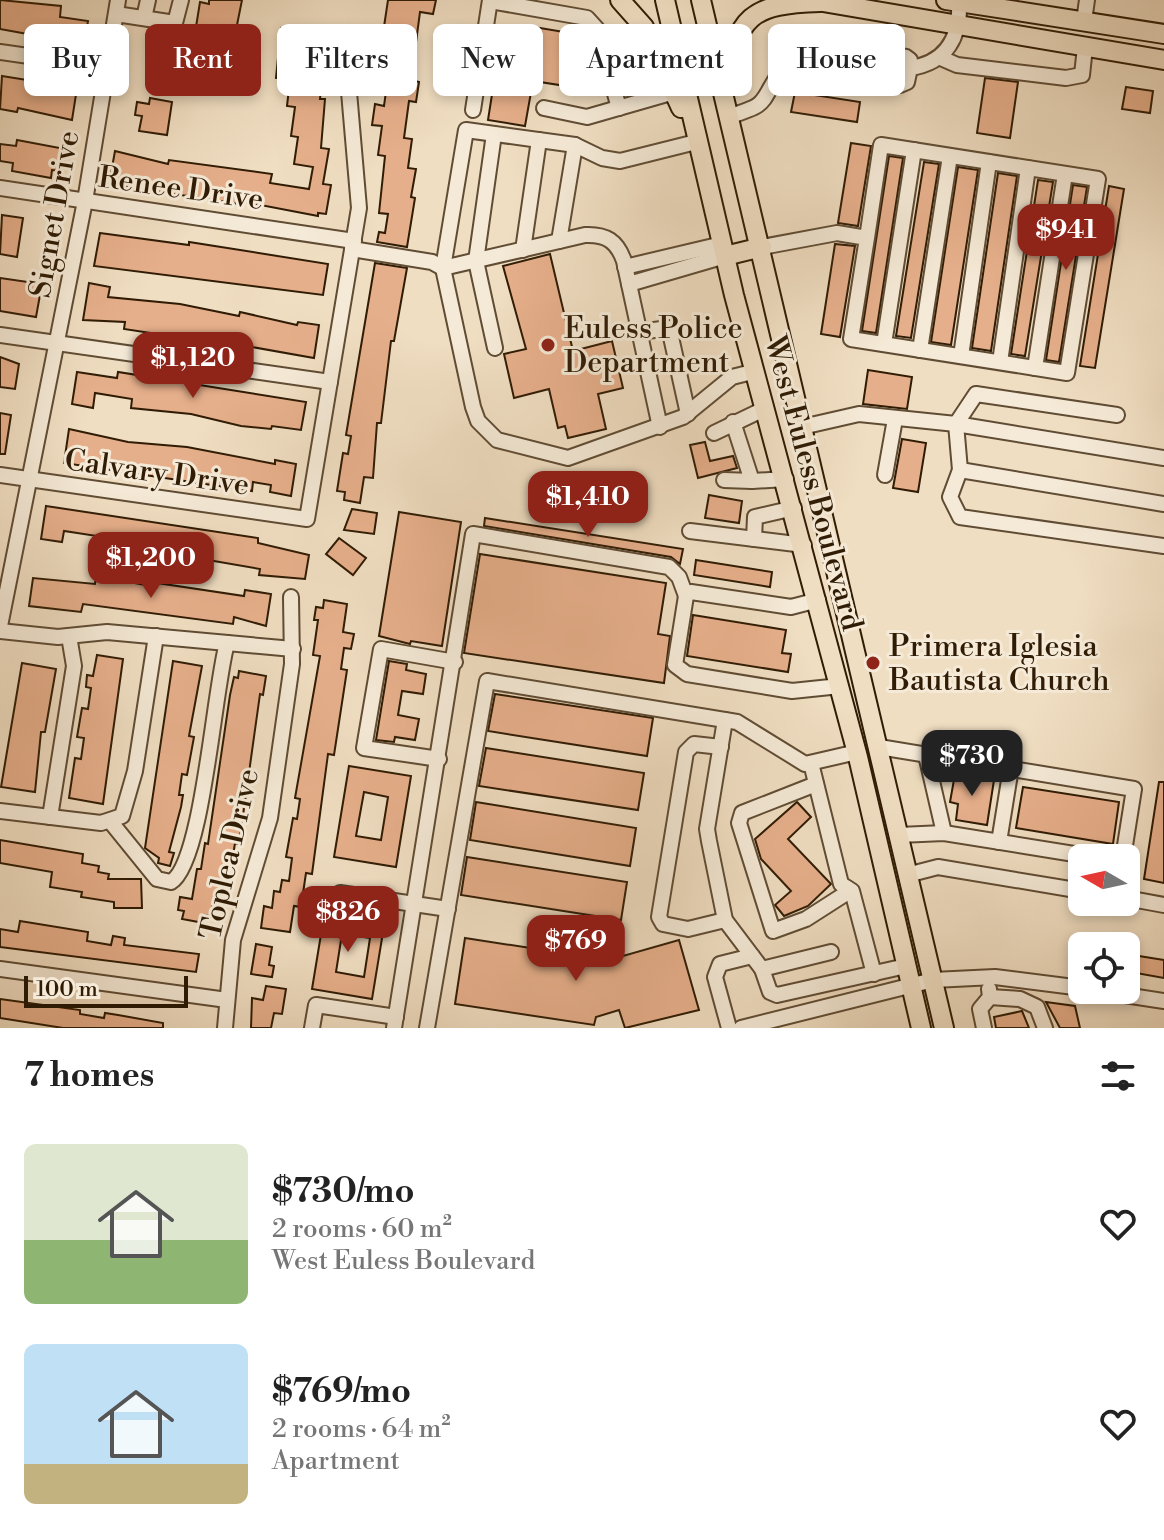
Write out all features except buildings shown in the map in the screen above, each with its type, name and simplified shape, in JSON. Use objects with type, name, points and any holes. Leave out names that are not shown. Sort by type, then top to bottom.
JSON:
[{"type":"main road","points":[[620,0],[641,24]]},
{"type":"main road","name":"West Euless Boulevard","points":[[665,0],[696,142],[857,752],[921,1028]]},
{"type":"main road","name":"West Euless Boulevard","points":[[701,0],[762,247],[944,1028]]},
{"type":"main road","points":[[956,0],[1164,34]]},
{"type":"main road","points":[[728,108],[735,42],[756,13],[779,3],[817,1],[1164,60]]},
{"type":"main road","points":[[676,96],[696,142]]},
{"type":"main road","points":[[724,250],[762,247]]},
{"type":"main road","points":[[766,408],[785,428],[802,427]]},
{"type":"street","points":[[144,18],[148,0]]},
{"type":"street","points":[[117,7],[144,18],[177,22],[181,0]]},
{"type":"street","points":[[473,110],[490,0],[587,18],[597,29],[619,108]]},
{"type":"street","points":[[910,68],[931,65],[941,58],[959,27],[956,0]]},
{"type":"street","points":[[1084,21],[1087,0]]},
{"type":"street","points":[[941,58],[957,65],[1066,78],[1082,75],[1085,47]]},
{"type":"street","points":[[0,52],[24,55]]},
{"type":"street","points":[[905,57],[910,60],[910,68],[905,82]]},
{"type":"street","name":"Signet Drive","points":[[0,628],[85,201],[101,96]]},
{"type":"street","points":[[0,335],[330,382],[359,208],[349,96]]},
{"type":"street","points":[[544,108],[587,117],[660,96]]},
{"type":"street","points":[[728,108],[757,108],[769,96]]},
{"type":"street","points":[[696,142],[620,161],[602,158],[575,145],[466,130],[443,268],[473,407],[478,421],[497,440],[568,458],[660,427],[688,414],[732,377],[756,371]]},
{"type":"street","points":[[494,134],[476,261],[495,348]]},
{"type":"street","points":[[523,250],[539,140]]},
{"type":"street","points":[[559,241],[575,145]]},
{"type":"street","points":[[881,145],[914,150],[1098,179],[1067,373],[851,339],[881,145]]},
{"type":"street","points":[[884,344],[914,150]]},
{"type":"street","points":[[920,350],[950,156]]},
{"type":"street","points":[[961,356],[989,162]]},
{"type":"street","points":[[1000,362],[1028,168]]},
{"type":"street","points":[[1035,368],[1065,174]]},
{"type":"street","name":"Renee Drive","points":[[0,188],[353,245],[432,262],[443,268]]},
{"type":"street","points":[[762,247],[837,233],[867,238]]},
{"type":"street","points":[[443,268],[601,234],[619,248],[625,267],[660,427]]},
{"type":"street","points":[[625,267],[673,256],[724,250]]},
{"type":"street","points":[[629,284],[677,273],[724,250]]},
{"type":"street","points":[[673,256],[677,273]]},
{"type":"street","points":[[658,260],[662,276]]},
{"type":"street","points":[[639,332],[666,327],[688,414]]},
{"type":"street","points":[[643,348],[672,342]]},
{"type":"street","name":"Calvary Drive","points":[[0,475],[307,519],[330,382]]},
{"type":"street","points":[[1117,415],[976,394],[956,424],[960,470],[950,497],[960,517],[1164,546]]},
{"type":"street","points":[[714,433],[766,408]]},
{"type":"street","points":[[802,427],[859,414],[956,424],[1164,458]]},
{"type":"street","points":[[885,475],[895,419]]},
{"type":"street","points":[[733,422],[752,481]]},
{"type":"street","points":[[960,470],[1164,504]]},
{"type":"street","points":[[724,480],[786,479]]},
{"type":"street","points":[[754,539],[755,517],[794,508]]},
{"type":"street","points":[[690,531],[804,545]]},
{"type":"street","points":[[312,1028],[316,1005],[395,1022],[455,662],[473,534],[669,567],[679,577],[686,596],[675,665],[679,671],[792,691],[840,686]]},
{"type":"street","points":[[686,596],[697,592],[791,607],[818,600]]},
{"type":"street","name":"Toplea Drive","points":[[225,1028],[233,940],[270,818],[293,649],[291,597]]},
{"type":"street","points":[[0,628],[69,636],[107,632],[293,649]]},
{"type":"street","points":[[50,817],[74,666],[69,636]]},
{"type":"street","points":[[0,811],[110,821],[122,816],[126,808],[156,636]]},
{"type":"street","points":[[110,821],[157,879],[171,882],[183,870],[195,829],[227,643]]},
{"type":"street","points":[[439,759],[364,748],[381,649],[455,662]]},
{"type":"street","points":[[427,1028],[487,681],[737,722],[805,764],[857,752]]},
{"type":"street","points":[[725,720],[707,829],[725,920],[762,969],[770,992],[777,995],[906,966]]},
{"type":"street","points":[[721,747],[694,744],[686,752],[659,917],[663,924],[688,929],[725,920]]},
{"type":"street","points":[[879,747],[1134,789],[1125,844]]},
{"type":"street","points":[[926,755],[944,833]]},
{"type":"street","points":[[811,763],[841,884],[852,891],[874,974]]},
{"type":"street","points":[[999,842],[1011,768]]},
{"type":"street","points":[[816,784],[742,813],[739,823],[773,931],[806,919],[845,894],[847,888]]},
{"type":"street","points":[[899,835],[944,833],[1068,853]]},
{"type":"street","points":[[907,875],[938,867],[1068,889]]},
{"type":"street","points":[[340,893],[448,909]]},
{"type":"street","points":[[1140,901],[1164,905]]},
{"type":"street","points":[[762,969],[831,952]]},
{"type":"street","points":[[729,1028],[715,977],[720,964],[752,956]]},
{"type":"street","points":[[0,969],[227,1000]]},
{"type":"street","points":[[986,978],[990,997]]},
{"type":"street","points":[[741,1028],[806,1020],[933,980],[1019,979],[1068,986]]},
{"type":"street","points":[[984,1028],[980,1009],[990,997]]},
{"type":"street","points":[[990,997],[1020,999],[1037,1007],[1045,1028]]},
{"type":"street","points":[[1140,997],[1164,1001]]},
{"type":"place","name":"Euless Police Department","points":[[548,345]]},
{"type":"place","name":"Primera Iglesia Bautista Church","points":[[873,663]]}]
